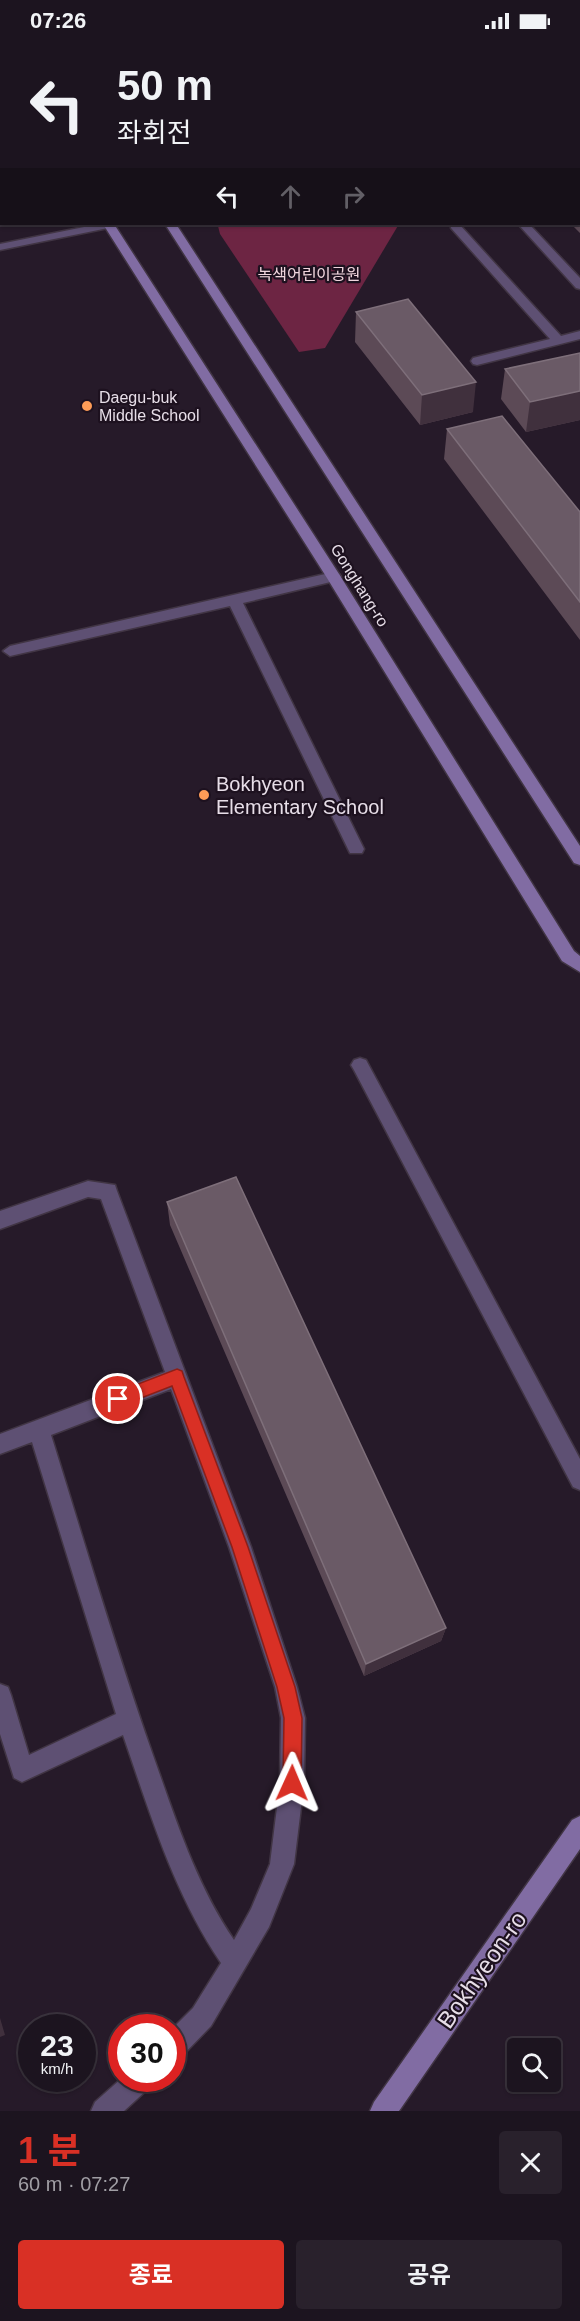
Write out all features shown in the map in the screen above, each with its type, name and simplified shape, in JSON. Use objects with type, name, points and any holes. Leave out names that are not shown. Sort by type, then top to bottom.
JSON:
[{"type":"main road","name":"Gonghang-ro","points":[[109,225],[334,576],[568,956],[580,965]]},
{"type":"main road","name":"Gonghang-ro","points":[[171,225],[580,859]]},
{"type":"main road","name":"Bokhyeon-ro","points":[[383,2111],[580,1828]]},
{"type":"street","points":[[0,247],[103,225]]},
{"type":"street","points":[[524,225],[580,285]]},
{"type":"street","points":[[455,226],[558,340]]},
{"type":"street","points":[[477,361],[580,335]]},
{"type":"street","points":[[10,651],[334,576]]},
{"type":"street","points":[[234,599],[356,849]]},
{"type":"street","points":[[360,1065],[580,1480]]},
{"type":"street","points":[[0,1220],[88,1189],[108,1191],[240,1547],[286,1687],[293,1718],[292,1783],[282,1864],[260,1918],[235,1963],[202,2017],[186,2034]]},
{"type":"street","points":[[0,1444],[177,1377]]},
{"type":"street","points":[[39,1430],[129,1720],[176,1854],[210,1926],[235,1963]]},
{"type":"street","points":[[0,1695],[22,1770],[129,1720]]},
{"type":"street","points":[[104,2111],[125,2092]]},
{"type":"green space","name":"녹색어린이공원","points":[[398,225],[325,348],[299,352],[220,234],[218,226]]},
{"type":"building","points":[[408,299],[476,382],[422,395],[356,312]]},
{"type":"building","points":[[580,353],[580,391],[530,402],[505,369]]},
{"type":"building","points":[[502,416],[580,512],[580,602],[447,429]]},
{"type":"building","points":[[236,1177],[446,1628],[366,1664],[167,1202]]},
{"type":"place","name":"Daegu-buk Middle School","points":[[87,406]]},
{"type":"place","name":"Bokhyeon Elementary School","points":[[204,795]]},
{"type":"route","points":[[118,1399],[177,1377],[240,1547],[286,1687],[293,1718],[292,1783]]}]
